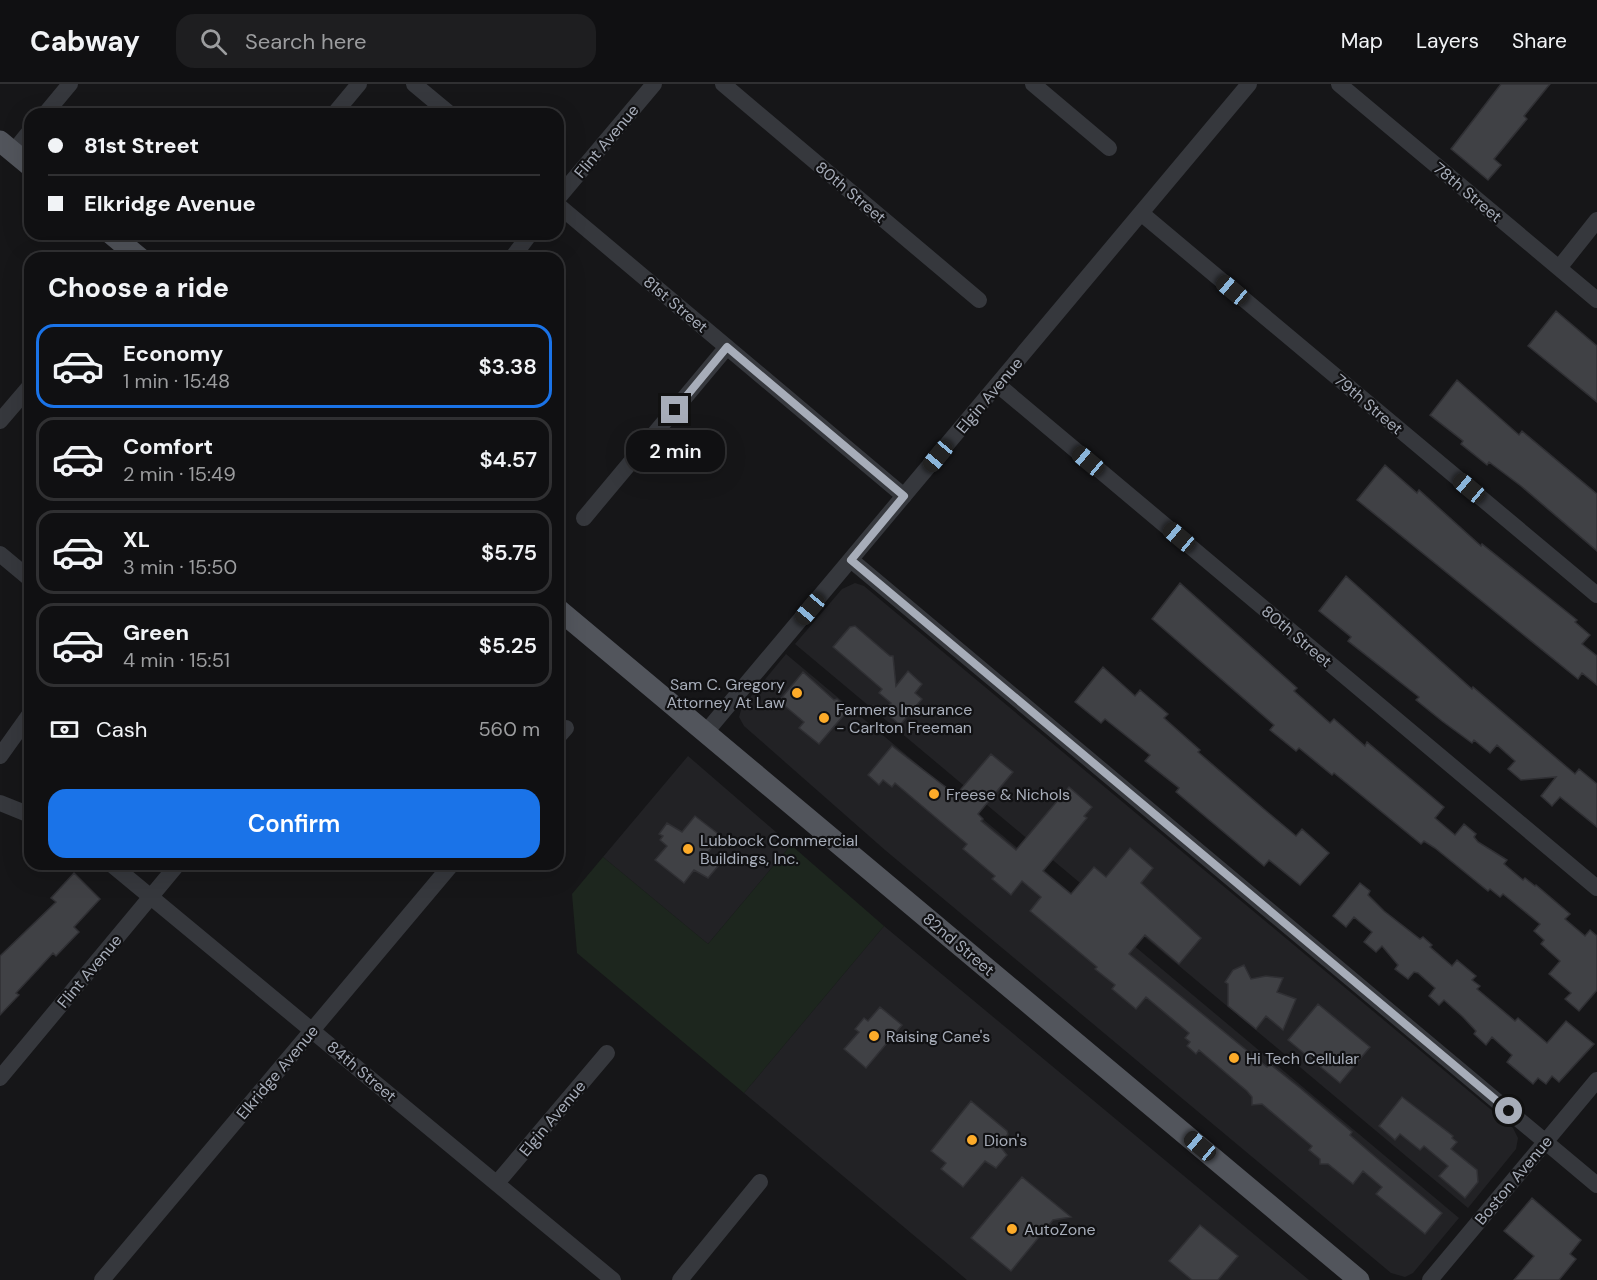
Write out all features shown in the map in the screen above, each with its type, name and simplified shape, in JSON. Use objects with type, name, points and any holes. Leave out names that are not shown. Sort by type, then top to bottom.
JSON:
[{"type":"main road","points":[[6,147],[24,161]]},
{"type":"main road","points":[[118,240],[133,252]]},
{"type":"main road","name":"82nd Street","points":[[564,614],[1359,1280]]},
{"type":"street","points":[[50,108],[70,84]]},
{"type":"street","points":[[339,108],[359,84]]},
{"type":"street","points":[[414,84],[443,108]]},
{"type":"street","name":"Flint Avenue","points":[[564,191],[654,84]]},
{"type":"street","name":"80th Street","points":[[723,84],[979,300]]},
{"type":"street","points":[[1033,84],[1109,148]]},
{"type":"street","name":"Elgin Avenue","points":[[706,732],[1249,84]]},
{"type":"street","name":"78th Street","points":[[1339,84],[1597,300]]},
{"type":"street","points":[[6,147],[24,135]]},
{"type":"street","name":"81st Street","points":[[564,210],[904,496]]},
{"type":"street","name":"79th Street","points":[[1141,213],[1597,595]]},
{"type":"street","points":[[1559,268],[1597,220]]},
{"type":"street","points":[[584,518],[727,347]]},
{"type":"street","name":"80th Street","points":[[998,385],[1597,888]]},
{"type":"street","points":[[0,421],[24,393]]},
{"type":"street","points":[[0,554],[24,574]]},
{"type":"street","points":[[851,560],[1597,1185]]},
{"type":"street","points":[[0,756],[24,722]]},
{"type":"street","points":[[0,802],[24,812]]},
{"type":"street","name":"84th Street","points":[[118,870],[613,1280]]},
{"type":"street","name":"Flint Avenue","points":[[0,1078],[173,870]]},
{"type":"street","name":"Elkridge Avenue","points":[[102,1280],[447,870]]},
{"type":"street","name":"Elgin Avenue","points":[[497,1183],[606,1053]]},
{"type":"street","name":"Boston Avenue","points":[[1430,1280],[1597,1080]]},
{"type":"street","points":[[680,1280],[760,1182]]},
{"type":"shaded area","points":[[855,583],[864,586],[1513,1128],[1518,1138],[1516,1149],[1468,1208],[795,644],[842,589]]},
{"type":"shaded area","points":[[786,654],[1459,1218],[1413,1273],[1405,1277],[1391,1273],[885,850],[744,726],[739,717],[742,707]]},
{"type":"shaded area","points":[[688,756],[791,845],[708,944],[603,857]]},
{"type":"shaded area","points":[[791,845],[884,926],[744,1093],[577,953],[572,894],[603,857],[708,944]]},
{"type":"shaded area","points":[[884,926],[1309,1280],[967,1280],[744,1093]]},
{"type":"building","points":[[1501,84],[1550,84],[1524,116],[1527,119],[1494,159],[1501,165],[1488,180],[1451,149]]},
{"type":"building","points":[[1556,311],[1597,346],[1597,402],[1528,346]]},
{"type":"building","points":[[1457,380],[1519,435],[1522,431],[1597,494],[1597,551],[1521,486],[1489,462],[1487,465],[1461,444],[1463,441],[1430,415]]},
{"type":"building","points":[[1385,465],[1417,493],[1419,490],[1481,546],[1482,544],[1577,620],[1575,622],[1590,635],[1582,644],[1597,656],[1597,685],[1582,673],[1578,679],[1357,500]]},
{"type":"building","points":[[1346,576],[1472,689],[1473,687],[1575,774],[1579,769],[1597,784],[1597,827],[1560,797],[1552,806],[1541,796],[1556,777],[1521,780],[1508,769],[1515,761],[1497,745],[1490,753],[1474,740],[1472,743],[1416,700],[1419,697],[1348,641],[1351,637],[1319,611]]},
{"type":"building","points":[[1180,583],[1297,688],[1294,691],[1330,723],[1334,719],[1365,746],[1367,742],[1444,807],[1435,818],[1455,835],[1464,824],[1476,834],[1474,837],[1478,842],[1507,860],[1504,864],[1523,880],[1525,878],[1536,885],[1570,914],[1565,919],[1585,936],[1590,930],[1597,936],[1597,990],[1579,1011],[1565,999],[1571,993],[1549,974],[1560,961],[1541,944],[1544,940],[1534,931],[1540,924],[1503,894],[1500,897],[1490,889],[1488,891],[1435,848],[1424,841],[1421,844],[1334,773],[1332,775],[1299,748],[1296,751],[1270,730],[1274,725],[1152,619]]},
{"type":"building","points":[[855,626],[890,656],[893,656],[896,686],[908,671],[922,684],[915,693],[922,699],[900,725],[884,711],[891,703],[879,693],[882,689],[833,647],[850,627]]},
{"type":"building","points":[[1103,667],[1135,696],[1140,690],[1168,714],[1164,718],[1200,750],[1198,752],[1296,836],[1302,829],[1329,853],[1300,885],[1269,860],[1264,866],[1176,792],[1179,788],[1145,761],[1150,755],[1105,719],[1101,723],[1075,702]]},
{"type":"building","points":[[803,672],[834,700],[837,699],[849,709],[819,744],[799,728],[804,722],[779,701]]},
{"type":"building","points":[[892,746],[956,795],[991,754],[1013,772],[978,814],[983,819],[981,821],[1016,850],[1069,787],[1092,807],[1084,816],[1087,818],[1043,871],[1071,894],[1094,867],[1106,877],[1130,848],[1153,868],[1141,883],[1201,938],[1179,964],[1145,935],[1129,954],[1267,1067],[1270,1064],[1300,1088],[1352,1132],[1350,1135],[1442,1213],[1425,1234],[1376,1194],[1382,1187],[1363,1171],[1353,1184],[1328,1164],[1320,1164],[1320,1159],[1309,1150],[1312,1146],[1262,1104],[1252,1105],[1252,1097],[1247,1091],[1199,1050],[1196,1054],[1187,1046],[1190,1042],[1185,1038],[1189,1033],[1146,997],[1136,1009],[1112,989],[1115,985],[1095,969],[1097,967],[1030,911],[1041,897],[1022,881],[1011,895],[992,879],[995,876],[963,849],[967,844],[895,783],[892,787],[883,780],[879,785],[868,775]]},
{"type":"building","name":"Lubbock Commercial Buildings, Inc.","points":[[695,816],[721,836],[708,852],[719,865],[708,878],[694,870],[684,883],[655,860],[667,846],[660,840],[663,836],[659,834],[667,823],[682,832]]},
{"type":"building","points":[[74,873],[100,899],[74,927],[79,932],[56,956],[53,953],[16,993],[19,995],[0,1015],[0,956],[56,902],[51,898]]},
{"type":"building","points":[[1360,883],[1370,891],[1368,895],[1384,911],[1420,939],[1423,937],[1432,945],[1430,947],[1452,966],[1457,960],[1476,976],[1472,980],[1480,986],[1477,989],[1515,1021],[1518,1018],[1547,1043],[1566,1021],[1594,1044],[1559,1082],[1552,1076],[1546,1084],[1538,1078],[1533,1084],[1507,1062],[1512,1055],[1492,1037],[1486,1045],[1474,1034],[1476,1031],[1463,1017],[1444,1000],[1439,1005],[1429,996],[1435,988],[1418,973],[1414,972],[1408,979],[1395,969],[1398,965],[1382,946],[1376,952],[1364,942],[1372,932],[1354,917],[1346,927],[1333,916]]},
{"type":"building","points":[[1244,965],[1251,979],[1266,976],[1283,978],[1277,992],[1296,999],[1283,1030],[1266,1016],[1256,1029],[1228,1006],[1228,984],[1225,982],[1233,970]]},
{"type":"building","points":[[1318,1004],[1370,1047],[1340,1083],[1288,1040]]},
{"type":"building","name":"Raising Cane's","points":[[880,1007],[902,1025],[866,1068],[844,1049],[859,1032],[855,1029],[864,1018],[868,1021]]},
{"type":"building","points":[[1402,1097],[1453,1136],[1452,1138],[1457,1142],[1451,1149],[1477,1170],[1478,1182],[1465,1198],[1439,1176],[1448,1166],[1424,1146],[1420,1150],[1400,1134],[1395,1140],[1379,1126]]},
{"type":"building","name":"Dion's","points":[[971,1101],[1007,1131],[1008,1134],[999,1145],[1007,1155],[996,1168],[985,1161],[963,1187],[941,1169],[946,1163],[931,1151]]},
{"type":"building","name":"AutoZone","points":[[1022,1177],[1071,1217],[1053,1220],[1011,1271],[971,1238]]},
{"type":"building","points":[[1532,1198],[1581,1240],[1570,1254],[1576,1259],[1559,1280],[1514,1280],[1534,1256],[1504,1231]]},
{"type":"building","points":[[1200,1225],[1238,1256],[1218,1280],[1192,1280],[1169,1261]]},
{"type":"place","name":"Sam C. Gregory Attorney At Law","points":[[797,693]]},
{"type":"place","name":"Farmers Insurance - Carlton Freeman","points":[[824,718]]},
{"type":"place","name":"Freese & Nichols","points":[[934,794]]},
{"type":"place","name":"Lubbock Commercial Buildings, Inc.","points":[[688,849]]},
{"type":"place","name":"Raising Cane's","points":[[874,1036]]},
{"type":"place","name":"Hi Tech Cellular","points":[[1234,1058]]},
{"type":"place","name":"Dion's","points":[[972,1140]]},
{"type":"place","name":"AutoZone","points":[[1012,1229]]},
{"type":"route","points":[[675,410],[727,347],[904,496],[851,560],[1509,1111]]}]
